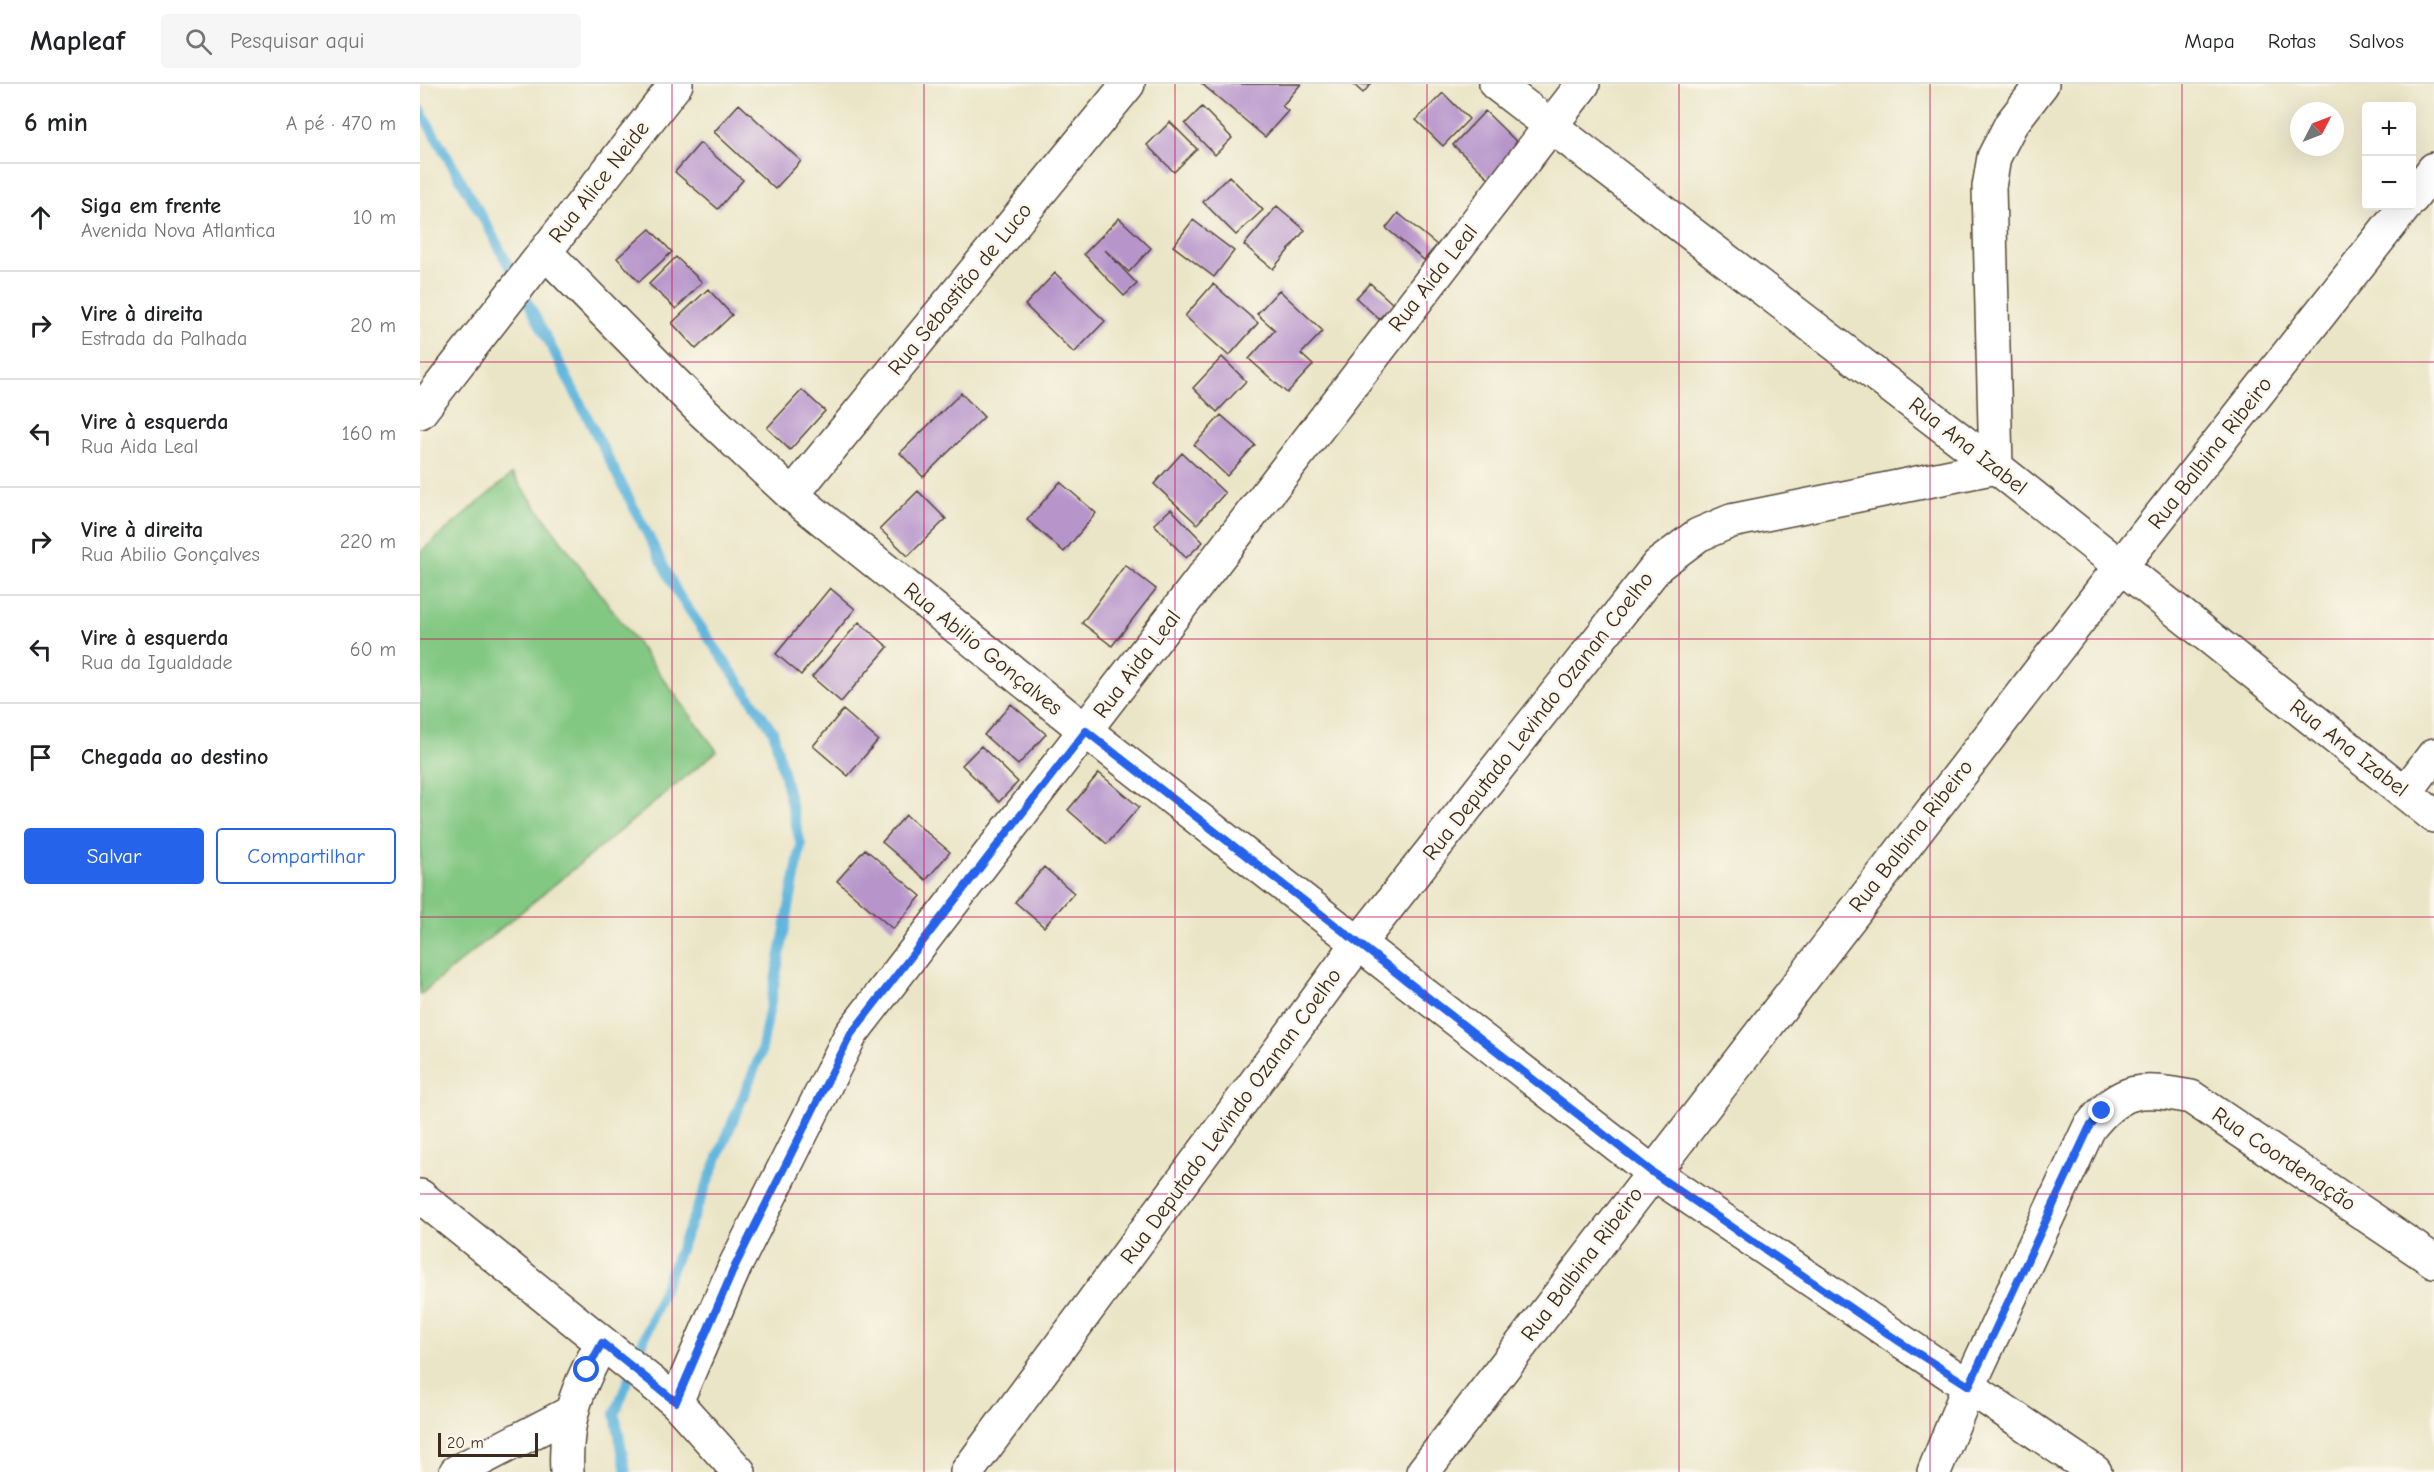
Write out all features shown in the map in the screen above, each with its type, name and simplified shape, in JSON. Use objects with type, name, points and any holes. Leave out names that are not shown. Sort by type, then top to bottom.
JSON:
[{"type":"street","name":"Rua Alice Neide","points":[[420,412],[676,84]]},
{"type":"street","name":"Rua Sebastião de Luco","points":[[792,495],[1128,84]]},
{"type":"street","name":"Rua Ana Izabel","points":[[1496,84],[1996,467],[2434,816]]},
{"type":"street","name":"Rua Aida Leal","points":[[665,1393],[735,1266],[851,1034],[1583,84]]},
{"type":"street","points":[[1996,467],[1989,187],[1994,157],[2011,124],[2042,84]]},
{"type":"street","points":[[2416,193],[2434,170]]},
{"type":"street","name":"Rua Balbina Ribeiro","points":[[1423,1472],[2120,567],[2403,210]]},
{"type":"street","name":"Rua Abilio Gonçalves","points":[[541,257],[792,495],[1086,731],[1358,944],[1652,1172],[2095,1472]]},
{"type":"street","name":"Rua Deputado Levindo Ozanan Coelho","points":[[966,1472],[1358,944],[1658,565],[1698,536],[1731,521],[1996,467]]},
{"type":"street","points":[[2405,793],[2434,755]]},
{"type":"street","name":"Rua Coordenação","points":[[1969,1386],[2089,1128],[2102,1111],[2123,1097],[2151,1090],[2191,1096],[2434,1261]]},
{"type":"street","points":[[422,1200],[665,1393],[739,1472]]},
{"type":"street","points":[[567,1472],[570,1413],[587,1370],[607,1347]]},
{"type":"street","points":[[1934,1472],[1969,1386]]},
{"type":"street","points":[[456,1472],[570,1413]]},
{"type":"green space","points":[[512,474],[717,751],[420,995],[420,552]]},
{"type":"building","points":[[1202,84],[1301,84],[1282,106],[1288,111],[1265,137]]},
{"type":"building","points":[[1353,84],[1371,84],[1363,93]]},
{"type":"building","points":[[1443,93],[1469,119],[1443,146],[1416,120]]},
{"type":"building","points":[[739,104],[801,161],[775,189],[714,132]]},
{"type":"building","points":[[1202,107],[1232,138],[1215,155],[1185,124]]},
{"type":"building","points":[[1485,111],[1524,149],[1492,181],[1453,145]]},
{"type":"building","points":[[1170,122],[1197,149],[1174,172],[1147,145]]},
{"type":"building","points":[[700,143],[743,180],[718,209],[675,172]]},
{"type":"building","points":[[1229,176],[1263,210],[1236,235],[1203,202]]},
{"type":"building","points":[[1277,206],[1305,230],[1273,269],[1244,245]]},
{"type":"building","points":[[1398,213],[1437,245],[1424,260],[1386,228]]},
{"type":"building","points":[[1119,218],[1151,248],[1129,272],[1105,250],[1137,284],[1124,296],[1084,254]]},
{"type":"building","points":[[1193,220],[1234,251],[1214,277],[1173,246]]},
{"type":"building","points":[[650,229],[672,252],[639,282],[617,258]]},
{"type":"building","points":[[676,257],[702,282],[676,309],[649,284]]},
{"type":"building","points":[[1055,273],[1105,321],[1074,353],[1025,305]]},
{"type":"building","points":[[1370,283],[1393,304],[1379,319],[1356,298]]},
{"type":"building","points":[[1213,284],[1258,323],[1229,356],[1185,316]]},
{"type":"building","points":[[708,289],[732,315],[696,349],[672,323]]},
{"type":"building","points":[[1279,290],[1323,331],[1301,354],[1313,365],[1287,393],[1249,359],[1275,330],[1257,314]]},
{"type":"building","points":[[1222,357],[1246,381],[1217,412],[1193,388]]},
{"type":"building","points":[[802,390],[825,411],[790,450],[767,428]]},
{"type":"building","points":[[961,393],[984,417],[923,477],[900,453]]},
{"type":"building","points":[[1221,415],[1255,445],[1227,476],[1194,445]]},
{"type":"building","points":[[1182,453],[1225,493],[1197,524],[1154,484]]},
{"type":"building","points":[[1060,482],[1096,513],[1064,552],[1027,520]]},
{"type":"building","points":[[918,491],[946,519],[908,556],[880,529]]},
{"type":"building","points":[[1171,509],[1203,542],[1186,558],[1154,524]]},
{"type":"building","points":[[1125,565],[1156,589],[1112,646],[1082,623]]},
{"type":"building","points":[[830,588],[855,609],[801,675],[776,654]]},
{"type":"building","points":[[859,622],[888,647],[841,702],[812,677]]},
{"type":"building","points":[[1011,704],[1046,734],[1018,765],[984,735]]},
{"type":"building","points":[[843,710],[878,740],[848,776],[813,746]]},
{"type":"building","points":[[981,746],[1018,782],[999,802],[962,765]]},
{"type":"building","points":[[1099,773],[1139,807],[1107,844],[1068,810]]},
{"type":"building","points":[[906,815],[950,852],[926,880],[882,842]]},
{"type":"building","points":[[865,849],[921,896],[893,929],[837,881]]},
{"type":"building","points":[[1044,867],[1074,893],[1044,927],[1015,902]]},
{"type":"waterway","points":[[420,110],[487,225],[678,594],[773,731],[801,845],[761,1053],[659,1300],[615,1414],[626,1472]]},
{"type":"route","points":[[587,1370],[602,1343],[676,1402],[735,1266],[851,1034],[1086,731],[1652,1172],[1900,1342],[1969,1386],[2089,1128],[2102,1111]]}]
